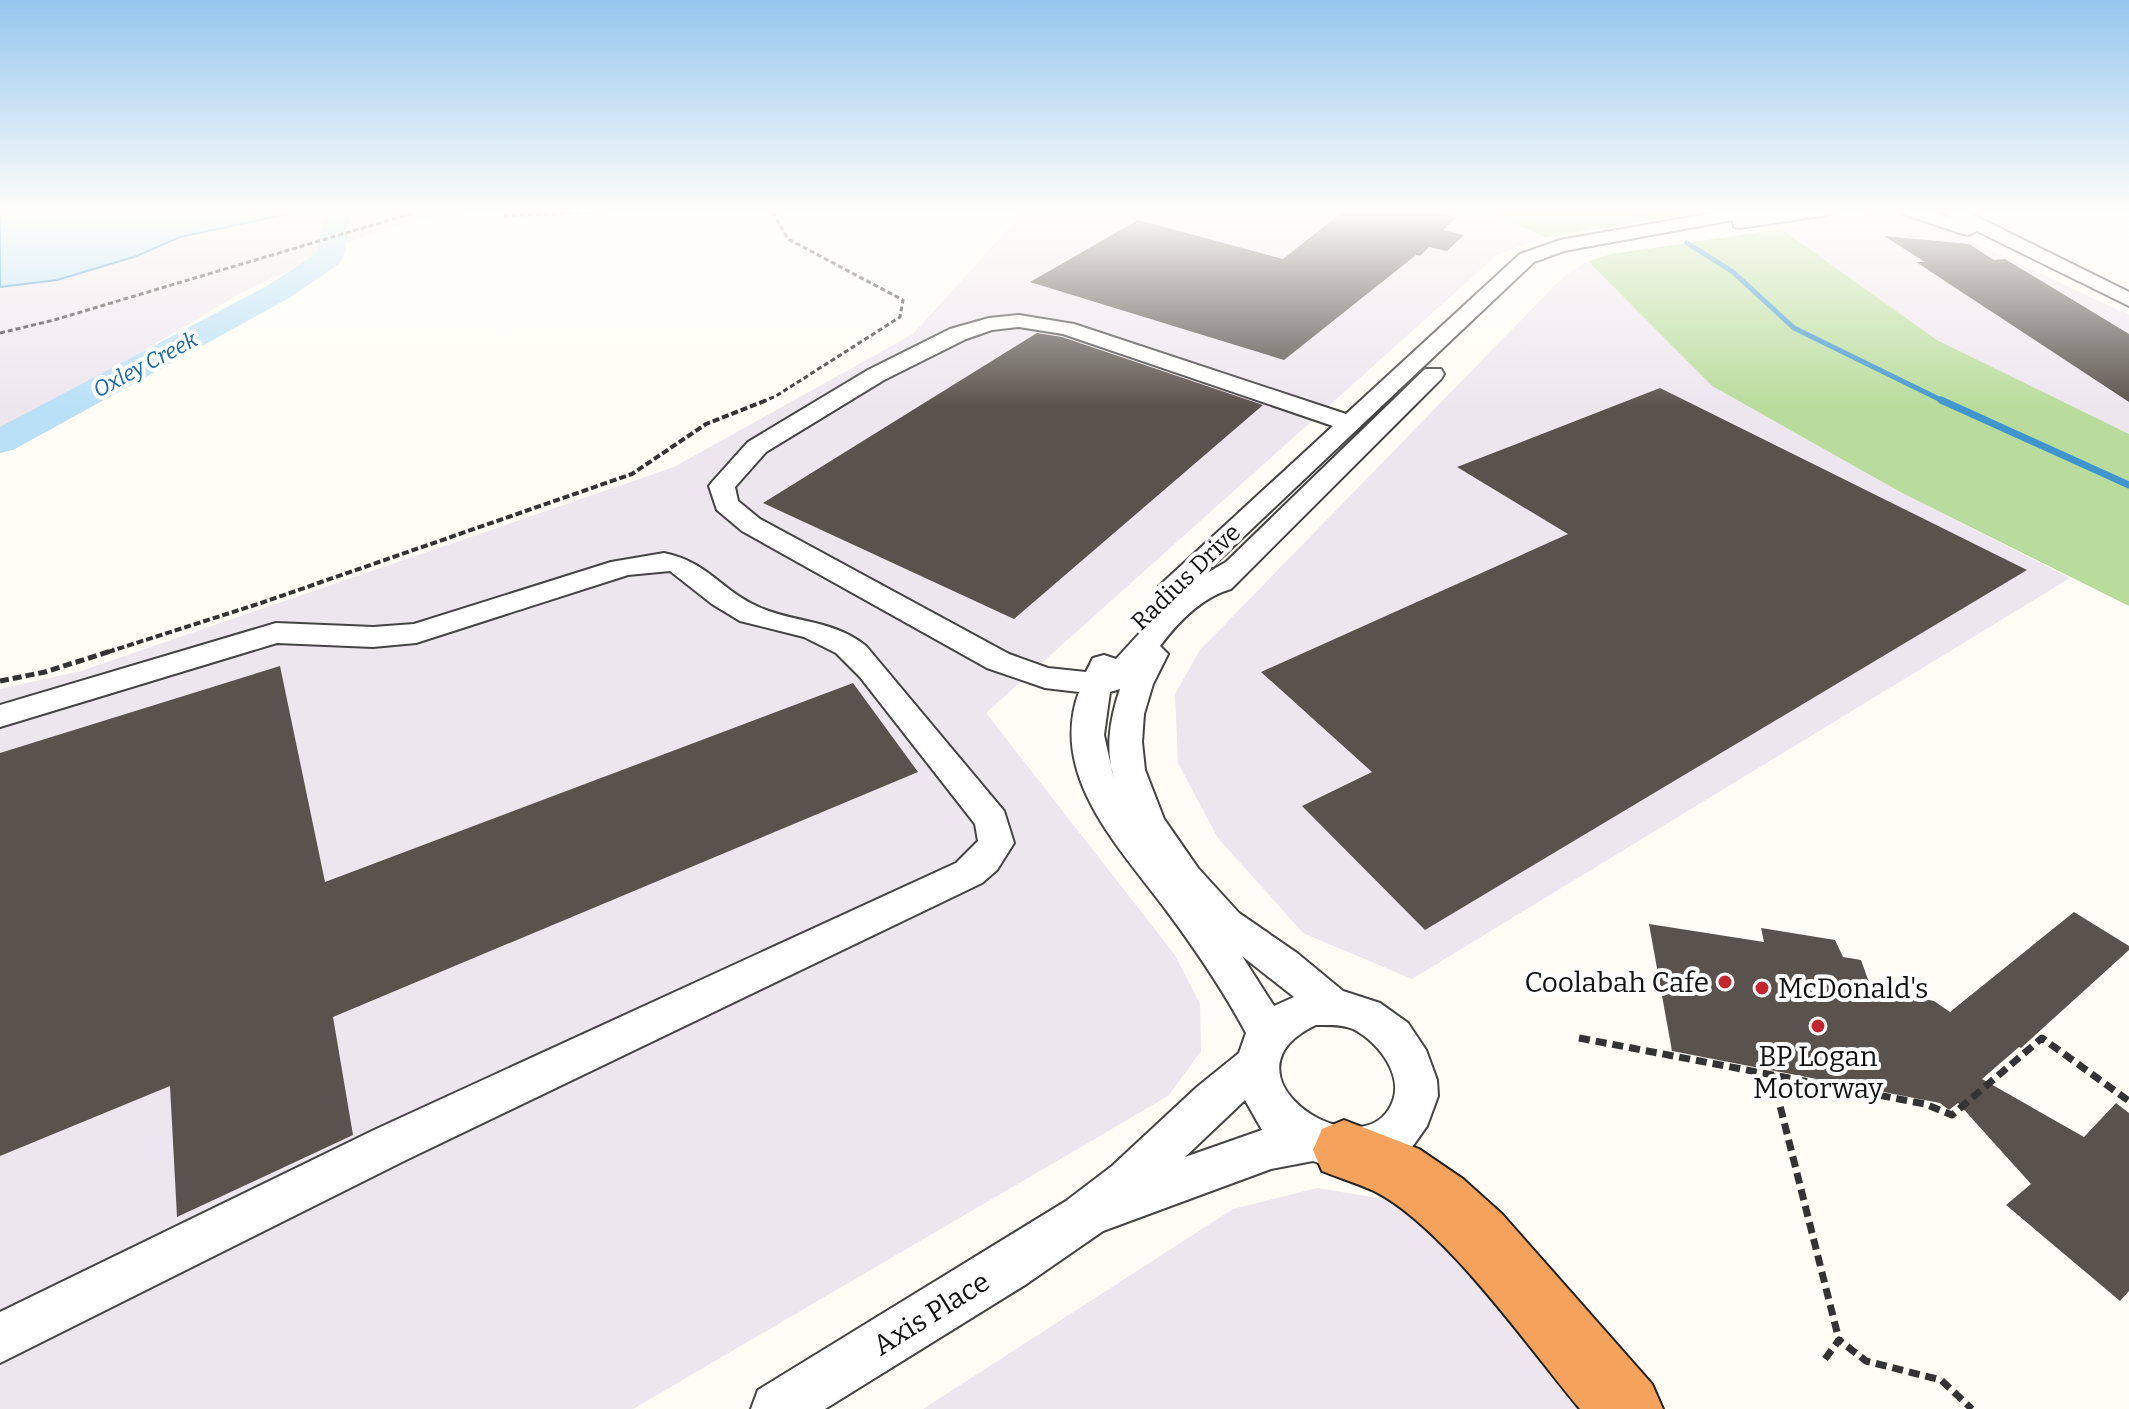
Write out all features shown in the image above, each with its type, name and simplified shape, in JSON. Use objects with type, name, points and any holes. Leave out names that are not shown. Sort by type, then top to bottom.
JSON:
[{"type":"highway","points":[[1327,1145],[1397,1170],[1440,1201],[1470,1228],[1627,1409]]},
{"type":"street","name":"Radius Drive","points":[[1332,1007],[1302,978],[1225,924],[1164,852],[1144,818],[1129,780],[1128,709],[1141,672],[1159,645],[1236,568],[1510,276]]},
{"type":"street","name":"Radius Drive","points":[[1262,1049],[1242,986],[1178,897],[1113,817],[1096,781],[1089,745],[1089,714],[1096,683],[1109,655],[1131,629],[1348,423],[1391,400],[1479,328],[1535,276]]},
{"type":"street","points":[[2076,276],[2129,300]]},
{"type":"street","points":[[1236,568],[1201,588],[1166,620],[1111,681],[1096,683],[1045,678],[998,661],[751,525],[726,504],[722,486],[757,447],[876,375],[958,334],[989,324],[1019,321],[1067,328],[1348,423]]},
{"type":"street","points":[[1283,484],[1317,464],[1391,400]]},
{"type":"street","points":[[0,716],[263,636],[301,633],[393,637],[416,633],[621,568],[647,561],[664,561],[691,570],[738,609],[762,619],[818,631],[855,652],[992,820],[996,843],[984,860],[969,873],[390,1145],[0,1338]]},
{"type":"street","points":[[1096,683],[1109,691],[1118,703],[1126,731]]},
{"type":"street","points":[[1313,1007],[1332,1007],[1368,1017],[1398,1041],[1415,1074],[1417,1093],[1412,1112],[1402,1128],[1387,1141],[1367,1148],[1327,1145],[1288,1127],[1271,1108],[1260,1087],[1262,1049],[1295,1012],[1313,1007]]},
{"type":"street","name":"Axis Place","points":[[777,1409],[1085,1216],[1169,1144],[1262,1049]]},
{"type":"street","name":"Axis Place","points":[[1085,1216],[1271,1148],[1327,1145]]},
{"type":"path","points":[[0,333],[202,276]]},
{"type":"path","points":[[0,681],[45,672],[261,603],[632,474],[706,424],[776,396],[900,317],[903,300],[857,276]]},
{"type":"path","points":[[1579,1038],[1925,1104],[1952,1115],[2042,1038],[2129,1101]]},
{"type":"path","points":[[1772,1074],[1839,1340],[1866,1361],[1941,1380],[1972,1409]]},
{"type":"path","points":[[1825,1359],[1839,1340]]},
{"type":"shaded area","points":[[0,276],[278,276],[241,293],[34,415],[0,429]]},
{"type":"shaded area","points":[[966,276],[1474,276],[986,713],[1175,955],[1200,1004],[1201,1051],[1168,1096],[633,1409],[0,1409],[0,689],[81,671],[674,467],[913,334]]},
{"type":"shaded area","points":[[1603,276],[1712,386],[1902,493],[2070,578],[1412,979],[1303,933],[1218,838],[1178,763],[1175,694],[1200,650],[1563,277]]},
{"type":"shaded area","points":[[1847,276],[2045,276],[2129,315],[2129,434],[1937,340]]},
{"type":"shaded area","points":[[1317,1188],[1390,1200],[1443,1242],[1582,1409],[923,1409],[1233,1209]]},
{"type":"green space","points":[[1603,276],[1847,276],[1937,340],[2129,434],[2129,606],[1902,493],[1712,386]]},
{"type":"water","points":[[0,276],[71,276],[57,280],[0,287]]},
{"type":"building","points":[[1041,276],[1390,276],[1284,360],[1030,282]]},
{"type":"building","points":[[1937,276],[2033,276],[2129,334],[2129,402]]},
{"type":"building","points":[[1037,333],[1062,337],[1263,405],[1014,619],[763,503]]},
{"type":"building","points":[[1660,388],[2027,570],[1425,930],[1302,806],[1372,772],[1261,672],[1568,534],[1457,467]]},
{"type":"building","points":[[280,666],[325,882],[853,683],[918,772],[333,1017],[353,1135],[177,1217],[170,1086],[0,1156],[0,753]]},
{"type":"building","points":[[2074,912],[2129,946],[2129,950],[2021,1048],[1982,1079],[2084,1137],[2116,1103],[2129,1113],[2129,1291],[2120,1301],[2006,1205],[2031,1184],[1958,1103],[1949,1110],[1940,1103],[1672,1051],[1649,924],[1764,942],[1761,928],[1835,940],[1843,957],[1861,960],[1871,988],[1934,1001],[1950,1012]]},
{"type":"waterway","name":"Oxley Creek","points":[[0,442],[278,292],[302,276]]},
{"type":"waterway","points":[[1737,276],[1794,328],[1945,402]]},
{"type":"waterway","points":[[1941,400],[2129,485]]},
{"type":"place","name":"Coolabah Cafe","points":[[1725,982]]},
{"type":"place","name":"McDonald's","points":[[1762,988]]},
{"type":"place","name":"BP Logan Motorway","points":[[1818,1026]]}]
